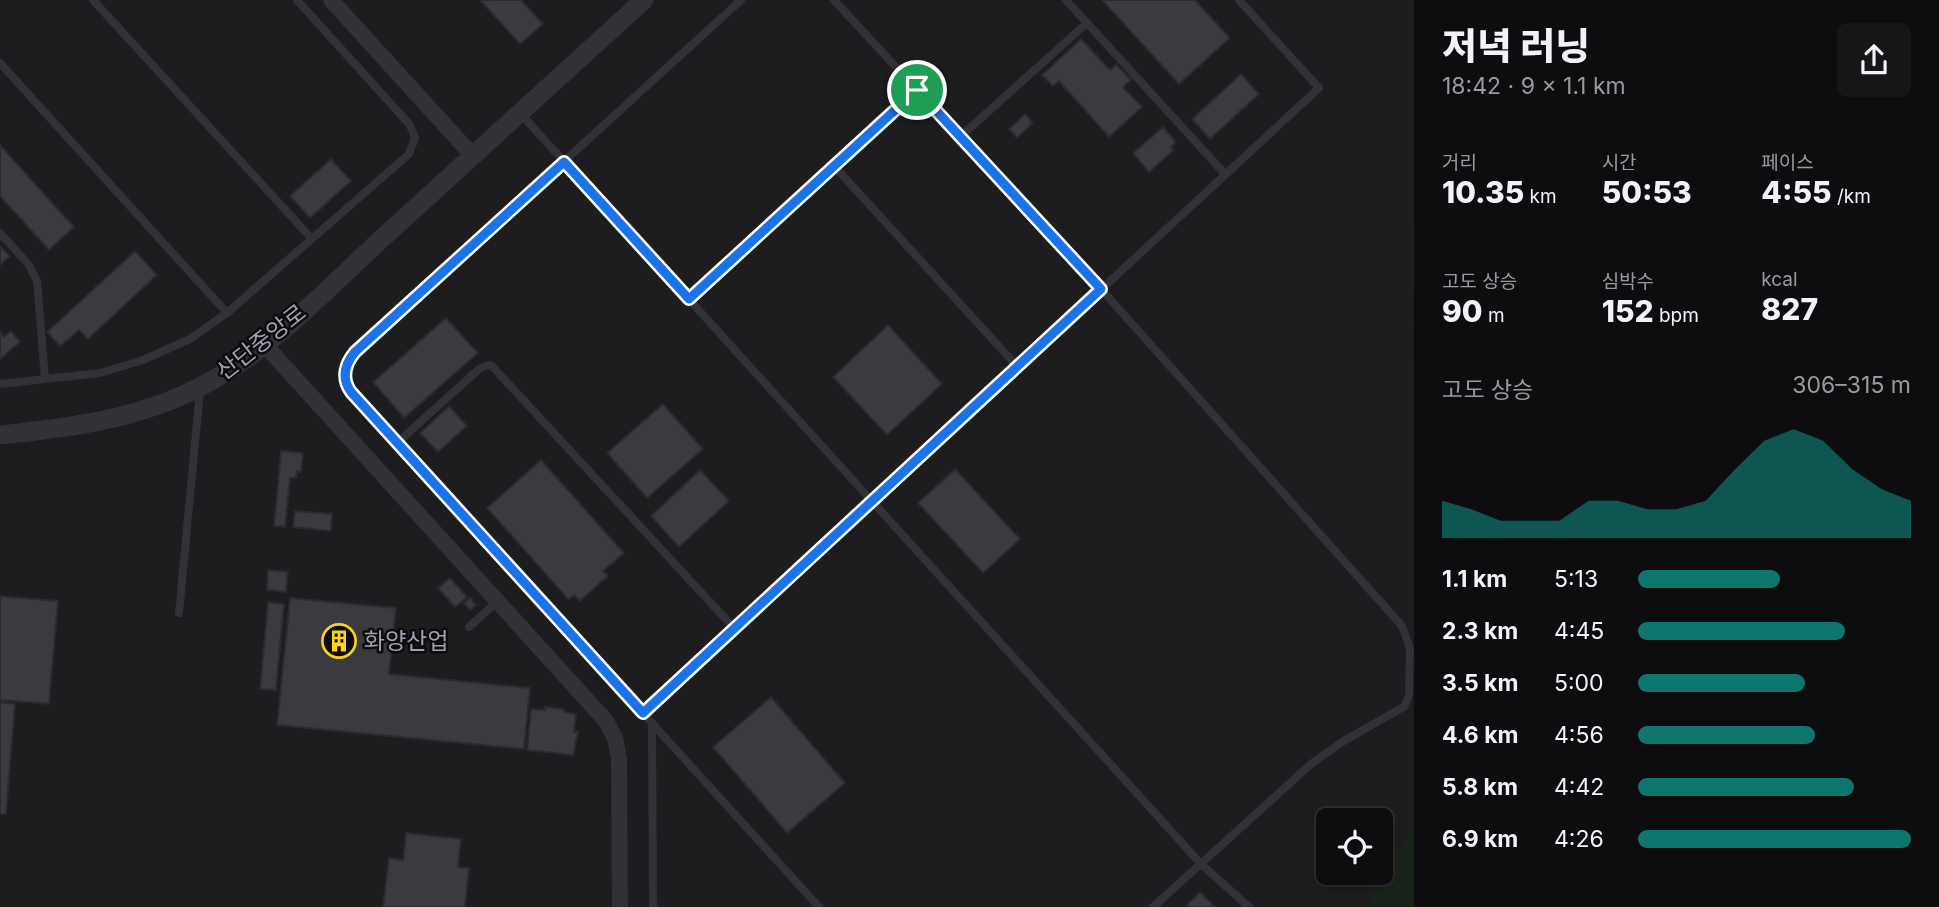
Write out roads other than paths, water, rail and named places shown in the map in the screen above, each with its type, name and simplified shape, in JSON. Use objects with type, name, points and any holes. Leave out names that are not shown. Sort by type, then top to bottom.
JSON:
[{"type":"street","points":[[331,0],[473,156]]},
{"type":"street","name":"산단중앙로","points":[[0,435],[121,417],[157,406],[228,371],[264,344],[644,0]]},
{"type":"street","points":[[264,344],[595,707],[615,738],[619,759],[620,907]]},
{"type":"lane","points":[[93,0],[312,239]]},
{"type":"lane","points":[[0,384],[100,373],[143,360],[190,339],[227,313],[410,154],[414,134],[408,122],[297,0]]},
{"type":"lane","points":[[741,0],[355,352],[345,376],[349,389],[397,443],[819,907]]},
{"type":"lane","points":[[834,0],[1101,289],[1402,626],[1409,642],[1409,695],[1403,708],[1320,756],[1153,907]]},
{"type":"lane","points":[[1066,0],[1225,174]]},
{"type":"lane","points":[[643,713],[1319,88],[1239,0]]},
{"type":"lane","points":[[960,137],[1087,23]]},
{"type":"lane","points":[[0,63],[227,313]]},
{"type":"lane","points":[[689,299],[917,90]]},
{"type":"lane","points":[[520,113],[1201,864],[1249,907]]},
{"type":"lane","points":[[834,166],[1017,366]]},
{"type":"lane","points":[[0,233],[29,265],[37,281],[45,379]]},
{"type":"lane","points":[[397,443],[479,369],[492,366],[734,628]]},
{"type":"lane","points":[[179,613],[200,387]]},
{"type":"lane","points":[[469,627],[498,601]]},
{"type":"lane","points":[[652,723],[653,907]]},
{"type":"place","name":"화양산업","points":[[339,641]]}]
